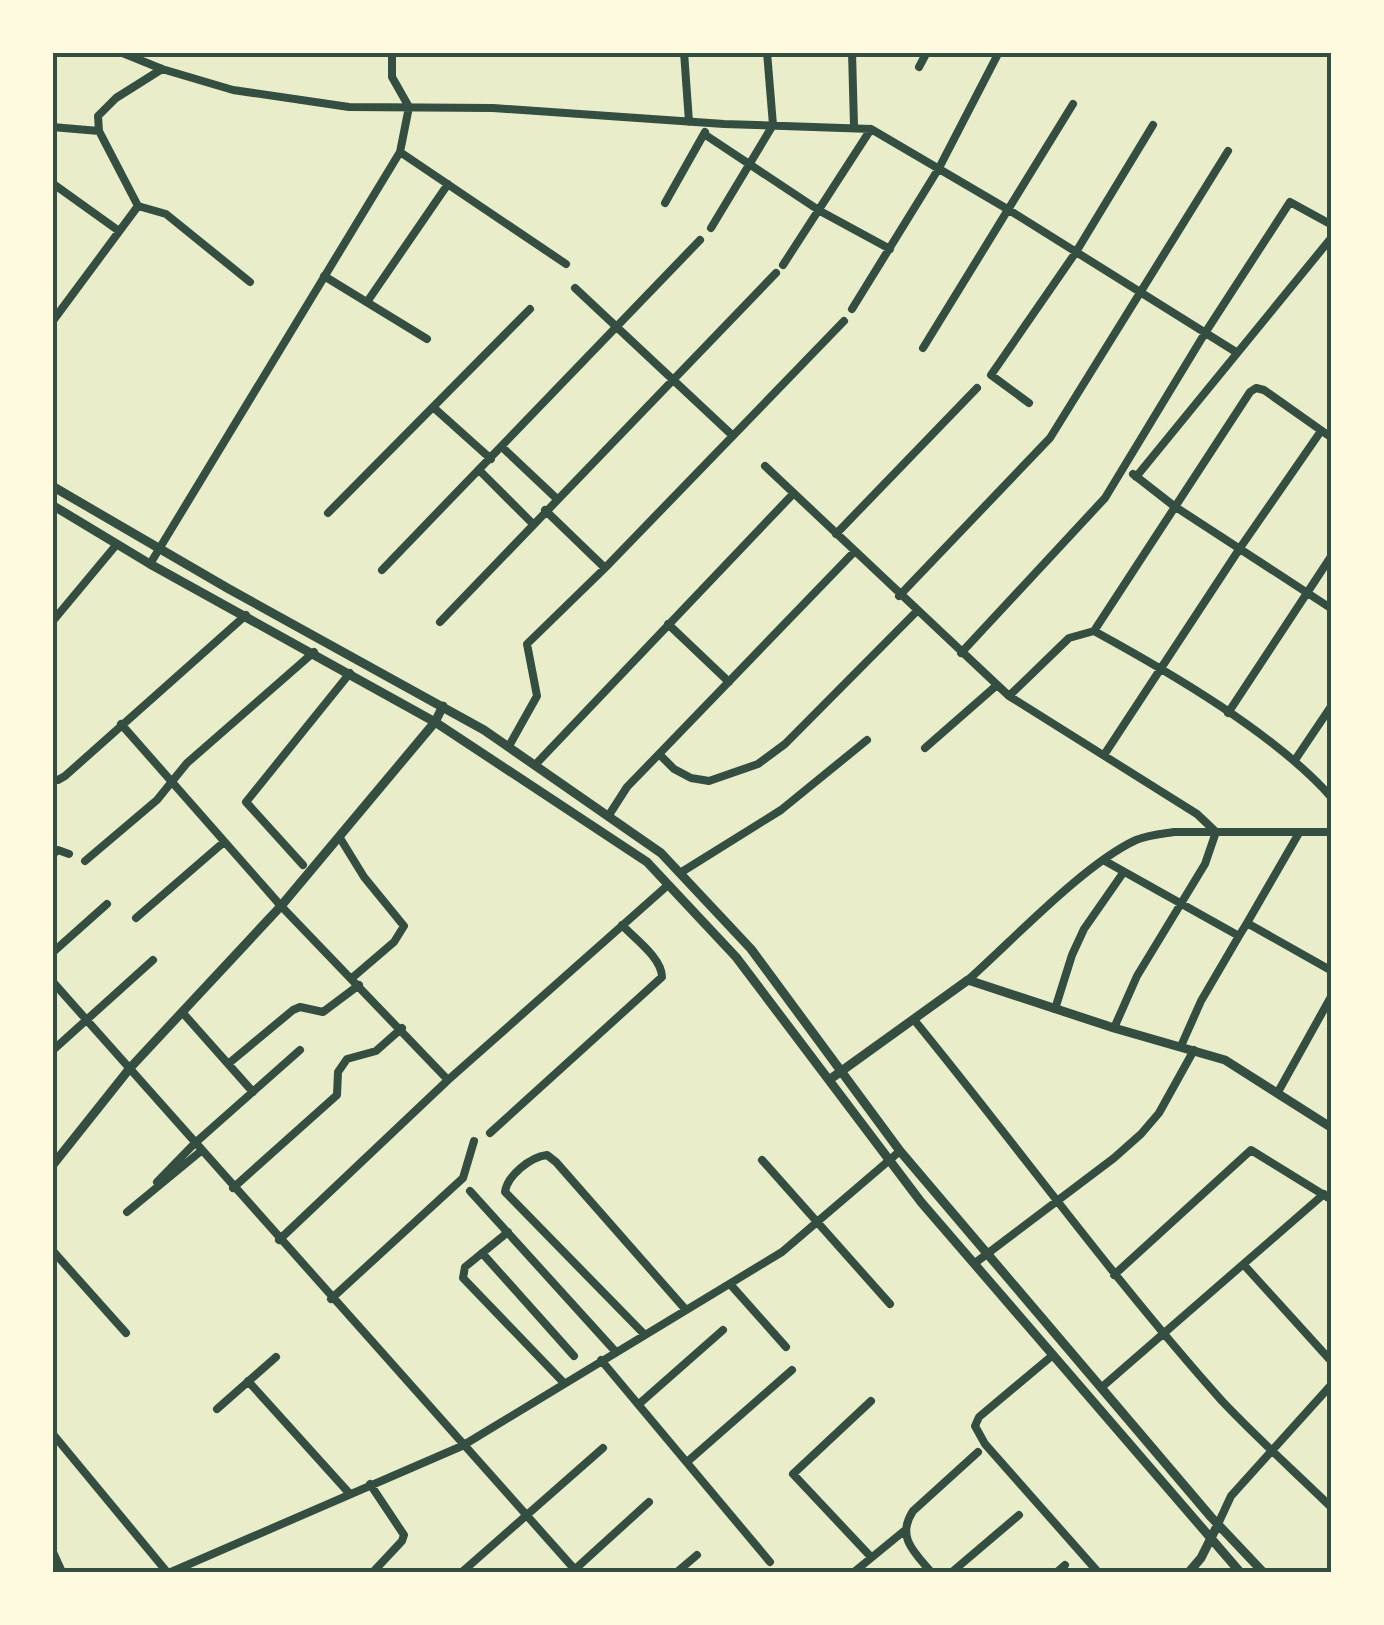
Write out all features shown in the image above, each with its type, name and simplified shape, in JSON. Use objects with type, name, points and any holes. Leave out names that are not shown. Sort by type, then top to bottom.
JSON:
[{"type":"street","points":[[120,52],[162,70],[233,90],[348,107],[494,108],[689,122],[870,129],[1009,210],[1236,352]]},
{"type":"street","points":[[150,564],[400,152],[410,107],[392,77],[392,52]]},
{"type":"street","points":[[684,52],[689,122]]},
{"type":"street","points":[[711,228],[773,125],[768,52]]},
{"type":"street","points":[[852,52],[854,126]]},
{"type":"street","points":[[919,67],[927,52]]},
{"type":"street","points":[[852,308],[938,168],[999,52]]},
{"type":"street","points":[[162,70],[105,106],[98,116],[99,131],[138,206],[166,214],[250,282]]},
{"type":"street","points":[[924,348],[1073,104]]},
{"type":"street","points":[[666,203],[710,123]]},
{"type":"street","points":[[1030,404],[992,375],[1076,252],[1153,126]]},
{"type":"street","points":[[52,127],[99,131]]},
{"type":"street","points":[[440,622],[780,269],[870,129]]},
{"type":"street","points":[[704,134],[820,211],[890,249]]},
{"type":"street","points":[[900,596],[1050,438],[1228,151]]},
{"type":"street","points":[[400,152],[566,264]]},
{"type":"street","points":[[52,183],[120,231]]},
{"type":"street","points":[[367,302],[448,184]]},
{"type":"street","points":[[962,653],[1064,545],[1126,468],[1205,333],[1290,202],[1332,225]]},
{"type":"street","points":[[52,322],[138,206]]},
{"type":"street","points":[[1136,477],[1332,237]]},
{"type":"street","points":[[382,570],[700,240]]},
{"type":"street","points":[[1319,252],[1332,261]]},
{"type":"street","points":[[324,276],[427,339]]},
{"type":"street","points":[[575,288],[732,435]]},
{"type":"street","points":[[328,512],[530,309]]},
{"type":"street","points":[[508,746],[537,696],[527,644],[844,321]]},
{"type":"street","points":[[836,534],[977,388]]},
{"type":"street","points":[[1009,696],[1069,638],[1094,631],[1243,400],[1256,388],[1332,438]]},
{"type":"street","points":[[433,407],[490,459]]},
{"type":"street","points":[[1104,755],[1321,431]]},
{"type":"street","points":[[502,447],[556,498]]},
{"type":"street","points":[[765,466],[1009,696],[1197,814],[1216,832]]},
{"type":"street","points":[[1126,468],[1174,506],[1332,609]]},
{"type":"street","points":[[480,471],[533,524]]},
{"type":"street","points":[[52,486],[443,706],[641,837],[751,950],[900,1150],[1262,1572]]},
{"type":"street","points":[[535,765],[793,494]]},
{"type":"street","points":[[52,505],[150,564],[435,722],[631,850],[736,958],[889,1160],[1240,1572]]},
{"type":"street","points":[[545,510],[605,568]]},
{"type":"street","points":[[52,622],[117,544]]},
{"type":"street","points":[[610,815],[627,787],[854,552]]},
{"type":"street","points":[[1228,713],[1332,554]]},
{"type":"street","points":[[659,754],[674,769],[709,781],[758,764],[784,744],[916,612]]},
{"type":"street","points":[[52,779],[64,776],[246,615]]},
{"type":"street","points":[[668,624],[729,682]]},
{"type":"street","points":[[1094,631],[1228,713],[1295,760],[1332,798]]},
{"type":"street","points":[[86,860],[157,800],[187,762],[314,652]]},
{"type":"street","points":[[303,865],[246,802],[350,673]]},
{"type":"street","points":[[926,748],[997,685]]},
{"type":"street","points":[[1295,760],[1332,705]]},
{"type":"street","points":[[52,1166],[130,1068],[340,838],[435,722],[443,706]]},
{"type":"street","points":[[121,724],[281,906],[448,1080]]},
{"type":"street","points":[[680,873],[781,810],[867,740]]},
{"type":"street","points":[[1114,1028],[1137,976],[1204,864],[1216,832]]},
{"type":"street","points":[[829,1080],[968,980],[1105,861],[1133,842],[1152,834],[1332,832]]},
{"type":"street","points":[[1181,1046],[1202,1001],[1299,833]]},
{"type":"street","points":[[228,1064],[293,1010],[300,1007],[323,1012],[394,942],[404,926],[364,877],[340,838]]},
{"type":"street","points":[[136,918],[224,842]]},
{"type":"street","points":[[52,854],[58,850],[69,854]]},
{"type":"street","points":[[1105,861],[1239,936]]},
{"type":"street","points":[[1055,1009],[1084,929],[1123,873]]},
{"type":"street","points":[[279,1240],[448,1080],[668,885]]},
{"type":"street","points":[[52,954],[107,904]]},
{"type":"street","points":[[1247,923],[1332,971]]},
{"type":"street","points":[[490,1133],[662,977],[658,962],[622,925]]},
{"type":"street","points":[[52,1051],[153,960]]},
{"type":"street","points":[[968,980],[1225,1060],[1332,1128]]},
{"type":"street","points":[[52,981],[574,1572],[649,1502]]},
{"type":"street","points":[[1278,1092],[1332,995]]},
{"type":"street","points":[[182,1012],[253,1092]]},
{"type":"street","points":[[915,1021],[1165,1335],[1270,1449],[1332,1508]]},
{"type":"street","points":[[233,1188],[337,1095],[338,1072],[347,1059],[376,1051],[402,1028]]},
{"type":"street","points":[[127,1212],[300,1050]]},
{"type":"street","points":[[975,1263],[1141,1134],[1171,1095],[1194,1050]]},
{"type":"street","points":[[331,1298],[463,1178],[474,1141]]},
{"type":"street","points":[[157,1182],[198,1147]]},
{"type":"street","points":[[52,1433],[169,1572],[462,1446],[782,1252],[900,1150]]},
{"type":"street","points":[[1102,1387],[1328,1197],[1251,1150],[1114,1275]]},
{"type":"street","points":[[644,1334],[505,1192],[510,1178],[538,1156],[547,1154],[556,1162],[686,1310]]},
{"type":"street","points":[[762,1160],[890,1304]]},
{"type":"street","points":[[470,1191],[616,1351]]},
{"type":"street","points":[[508,1232],[465,1267],[463,1278],[564,1383]]},
{"type":"street","points":[[52,1250],[126,1333]]},
{"type":"street","points":[[482,1252],[574,1356]]},
{"type":"street","points":[[1244,1264],[1332,1362]]},
{"type":"street","points":[[730,1284],[786,1348]]},
{"type":"street","points":[[639,1404],[724,1330]]},
{"type":"street","points":[[1053,1356],[980,1417],[975,1426],[984,1444],[1098,1572]]},
{"type":"street","points":[[217,1409],[276,1357]]},
{"type":"street","points":[[602,1360],[770,1562]]},
{"type":"street","points":[[687,1462],[792,1370]]},
{"type":"street","points":[[248,1381],[349,1492]]},
{"type":"street","points":[[1189,1572],[1212,1540],[1232,1496],[1332,1384]]},
{"type":"street","points":[[871,1401],[793,1474],[871,1557]]},
{"type":"street","points":[[462,1572],[603,1448]]},
{"type":"street","points":[[854,1572],[904,1532],[913,1511],[978,1452]]},
{"type":"street","points":[[370,1484],[404,1535],[373,1572]]},
{"type":"street","points":[[952,1572],[1019,1515]]},
{"type":"street","points":[[904,1532],[908,1545],[931,1572]]},
{"type":"street","points":[[52,1550],[62,1572]]},
{"type":"street","points":[[678,1572],[697,1556]]},
{"type":"street","points":[[1057,1572],[1065,1565]]}]
